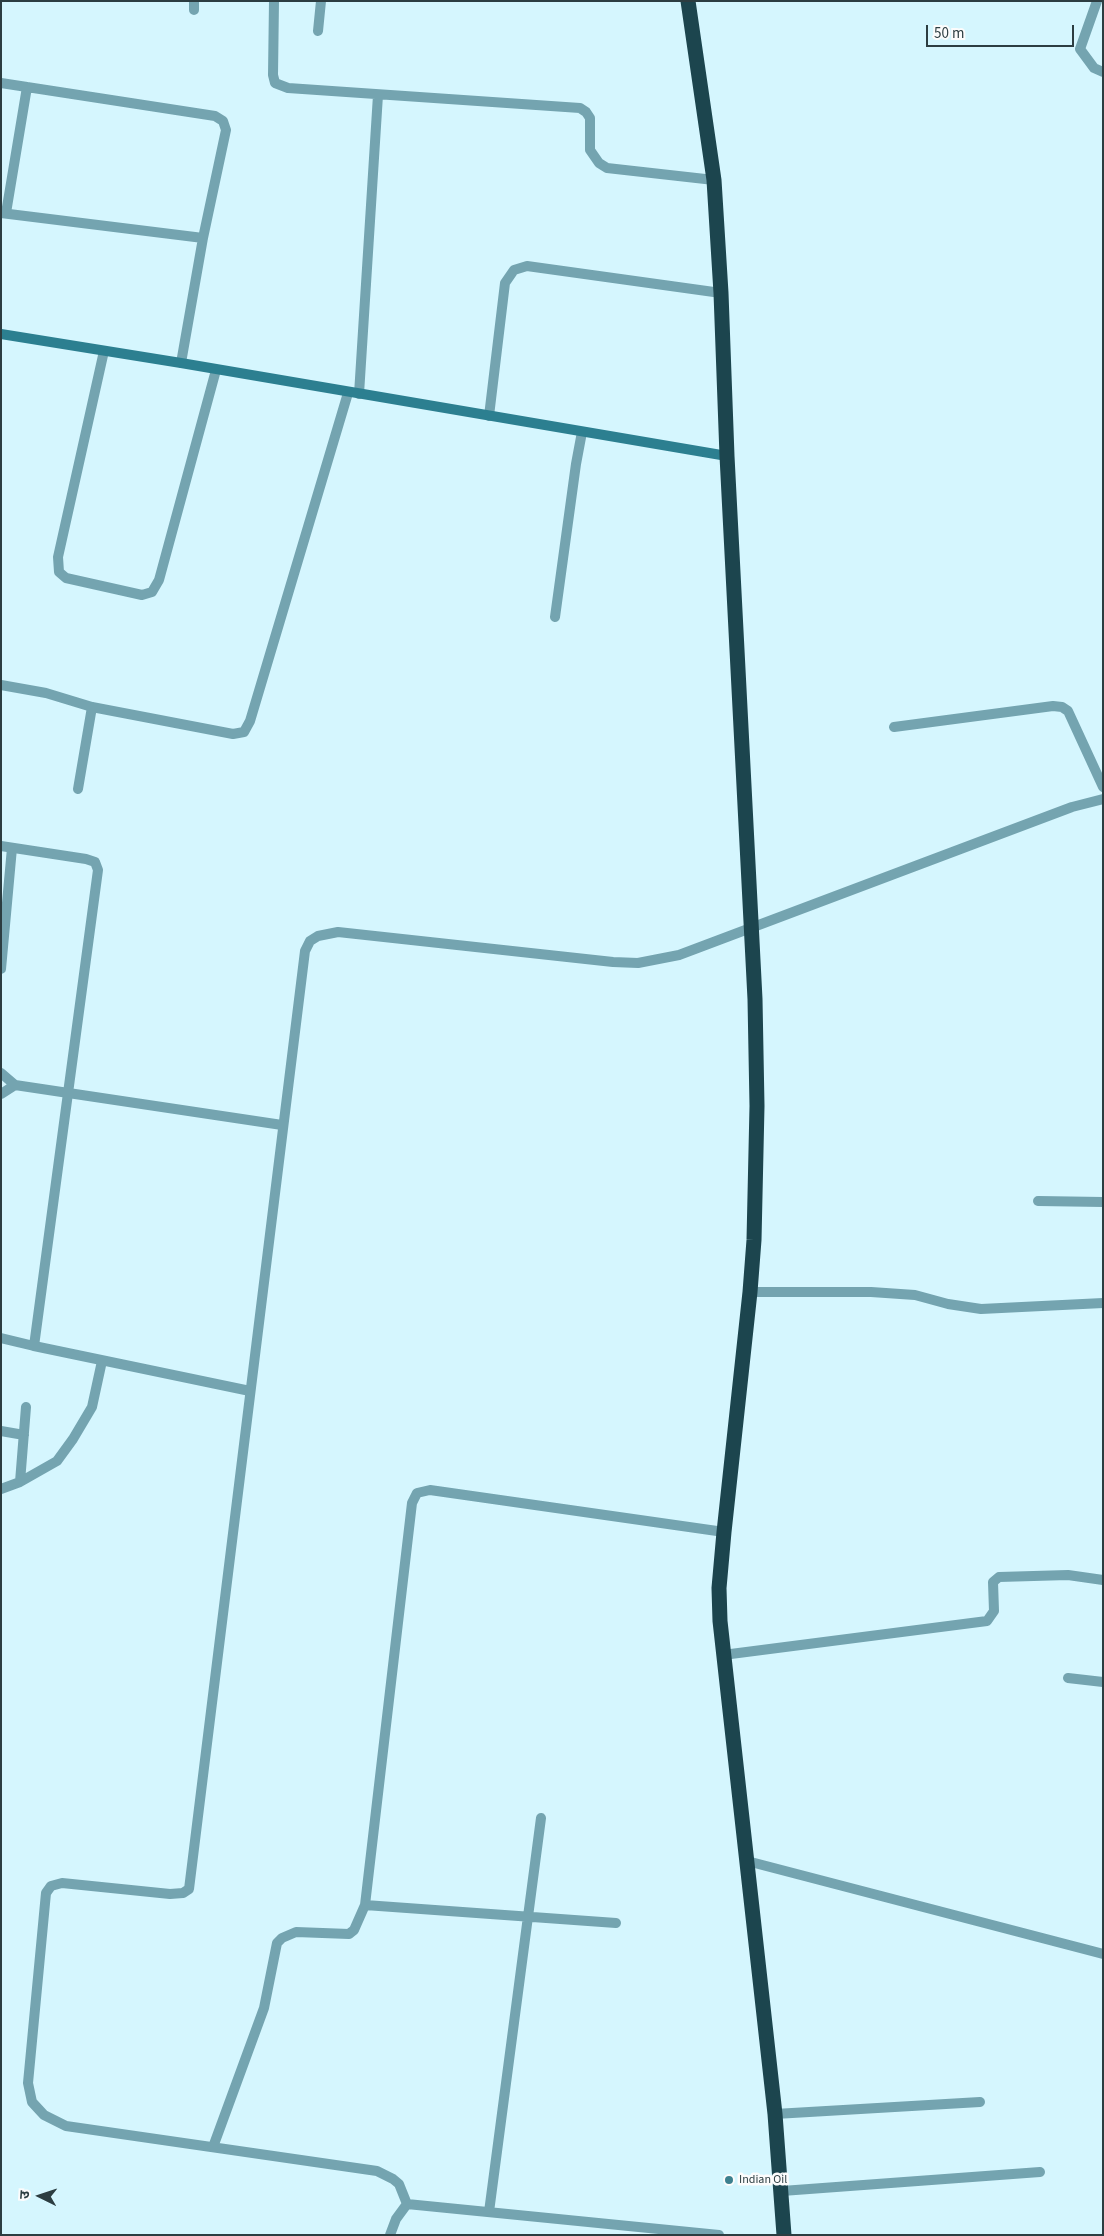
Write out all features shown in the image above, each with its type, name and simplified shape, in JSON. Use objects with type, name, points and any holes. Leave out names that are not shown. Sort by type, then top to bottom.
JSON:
[{"type":"highway","points":[[688,1],[714,180],[721,293],[726,456],[751,927],[757,1106],[754,1240],[750,1292],[719,1588],[723,1655],[776,2114],[784,2235]]},
{"type":"street","points":[[274,1],[273,75],[275,83],[288,88],[580,108],[590,118],[590,150],[598,163],[607,168],[714,180]]},
{"type":"street","points":[[318,31],[320,1]]},
{"type":"street","points":[[1098,1],[1080,49],[1094,68],[1103,72]]},
{"type":"street","points":[[1,83],[220,118],[226,130],[203,238],[182,363]]},
{"type":"street","points":[[27,87],[4,213],[203,238]]},
{"type":"street","points":[[1,685],[46,693],[92,707],[233,734],[244,732],[250,721],[353,393],[378,95]]},
{"type":"street","points":[[489,416],[505,283],[514,270],[526,266],[721,293]]},
{"type":"street","points":[[1,334],[726,456]]},
{"type":"street","points":[[104,352],[58,557],[59,572],[66,578],[142,595],[152,592],[159,580],[216,370]]},
{"type":"street","points":[[555,616],[582,432]]},
{"type":"street","points":[[894,727],[1053,706],[1062,707],[1068,711],[1103,787]]},
{"type":"street","points":[[78,788],[92,707]]},
{"type":"street","points":[[407,2204],[399,2184],[377,2171],[66,2126],[44,2114],[32,2102],[28,2083],[46,1893],[51,1886],[62,1883],[170,1894],[183,1893],[189,1888],[305,951],[310,941],[318,936],[338,932],[613,962],[638,963],[679,955],[1072,807],[1103,798]]},
{"type":"street","points":[[1,846],[86,859],[95,862],[98,870],[34,1346]]},
{"type":"street","points":[[1,969],[12,848]]},
{"type":"street","points":[[1,1073],[15,1085],[68,1091],[282,1125]]},
{"type":"street","points":[[1,1094],[15,1085]]},
{"type":"street","points":[[1038,1201],[1103,1202]]},
{"type":"street","points":[[750,1292],[871,1292],[914,1295],[948,1304],[981,1309],[1103,1303]]},
{"type":"street","points":[[1,1338],[250,1391]]},
{"type":"street","points":[[1,1489],[20,1482],[57,1461],[74,1439],[92,1407],[102,1361]]},
{"type":"street","points":[[20,1482],[26,1406]]},
{"type":"street","points":[[1,1431],[24,1435]]},
{"type":"street","points":[[213,2147],[264,2008],[277,1943],[282,1938],[296,1932],[349,1934],[354,1930],[365,1905],[412,1504],[417,1493],[430,1490],[724,1532]]},
{"type":"street","points":[[723,1655],[987,1621],[994,1611],[993,1582],[999,1577],[1068,1575],[1103,1580]]},
{"type":"street","points":[[1068,1678],[1103,1682]]},
{"type":"street","points":[[489,2212],[541,1818]]},
{"type":"street","points":[[747,1861],[1103,1954]]},
{"type":"street","points":[[365,1905],[616,1922]]},
{"type":"street","points":[[776,2114],[980,2102]]},
{"type":"street","points":[[782,2191],[1040,2172]]},
{"type":"street","points":[[407,2204],[719,2235]]},
{"type":"street","points":[[390,2235],[396,2219],[407,2204]]},
{"type":"place","name":"Indian Oil","points":[[729,2180]]}]
